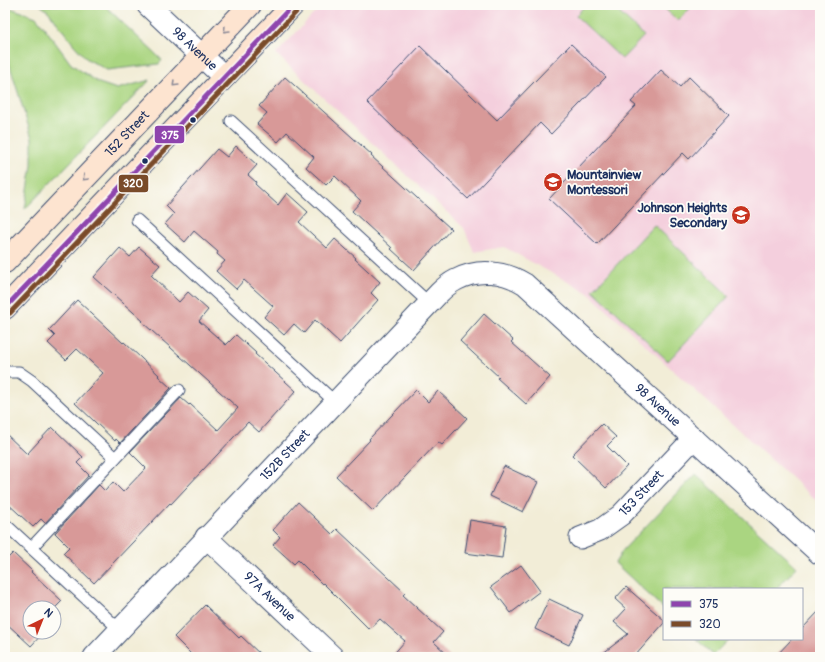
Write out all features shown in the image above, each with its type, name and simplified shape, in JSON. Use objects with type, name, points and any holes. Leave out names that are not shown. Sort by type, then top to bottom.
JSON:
[{"type":"main road","name":"152 Street","points":[[5,262],[250,5]]},
{"type":"main road","points":[[5,308],[293,5]]},
{"type":"street","name":"98 Avenue","points":[[148,5],[224,77]]},
{"type":"street","name":"98 Avenue","points":[[487,272],[510,276],[525,284],[820,554]]},
{"type":"street","name":"152B Street","points":[[94,657],[206,537],[439,293],[457,279],[472,274],[487,272]]},
{"type":"street","name":"153 Street","points":[[580,538],[600,530],[621,515],[694,438]]},
{"type":"street","name":"97A Avenue","points":[[206,537],[333,657]]},
{"type":"lane","points":[[231,121],[429,303]]},
{"type":"lane","points":[[138,220],[335,402]]},
{"type":"lane","points":[[5,372],[19,372],[32,381],[115,458]]},
{"type":"lane","points":[[31,548],[180,390]]},
{"type":"lane","points":[[5,524],[120,630]]},
{"type":"shaded area","points":[[322,5],[820,5],[820,504],[588,293],[504,247],[474,252],[464,228],[276,54]]},
{"type":"green space","points":[[40,5],[104,5],[162,60],[159,64],[107,70],[87,59],[74,45],[48,11]]},
{"type":"green space","points":[[585,5],[611,5],[644,36],[622,59],[576,16]]},
{"type":"green space","points":[[661,5],[693,5],[678,21]]},
{"type":"green space","points":[[5,6],[36,17],[71,64],[99,83],[117,89],[150,80],[25,209],[32,165],[32,138],[5,50]]},
{"type":"green space","points":[[654,225],[729,296],[668,361],[593,290]]},
{"type":"green space","points":[[696,474],[797,567],[777,588],[663,588],[663,608],[615,563],[623,550]]},
{"type":"green space","points":[[697,640],[728,640],[713,655]]},
{"type":"building","points":[[571,44],[606,77],[551,134],[540,123],[468,199],[367,102],[420,46],[497,120]]},
{"type":"building","points":[[661,70],[680,87],[689,77],[729,116],[689,159],[683,153],[597,244],[549,199],[636,106],[631,102]]},
{"type":"building","points":[[285,77],[372,155],[371,156],[451,229],[414,270],[352,211],[361,201],[335,176],[326,185],[306,167],[314,157],[287,132],[278,142],[257,124],[267,113],[259,106]]},
{"type":"building","points":[[236,146],[257,165],[248,175],[256,182],[255,184],[278,205],[287,193],[308,212],[299,222],[327,248],[335,239],[380,282],[371,293],[378,300],[340,343],[315,320],[304,333],[294,324],[284,335],[264,317],[273,306],[244,280],[236,289],[216,271],[225,261],[217,254],[218,252],[194,231],[185,242],[165,224],[174,214],[166,206],[217,149],[227,157]]},
{"type":"building","points":[[139,247],[160,265],[151,275],[179,302],[188,292],[208,310],[199,321],[226,345],[236,335],[296,391],[259,432],[248,422],[94,583],[63,553],[69,547],[55,533],[99,485],[105,491],[113,482],[123,492],[146,468],[130,452],[181,398],[189,405],[190,404],[218,430],[238,408],[94,277],[120,248],[130,257]]},
{"type":"building","points":[[77,300],[123,343],[124,342],[171,388],[120,443],[116,439],[115,441],[75,403],[103,373],[77,349],[66,360],[48,343],[55,336],[49,330]]},
{"type":"building","points":[[484,314],[513,340],[511,342],[550,377],[526,404],[497,378],[499,377],[460,341]]},
{"type":"building","points":[[416,390],[428,402],[438,391],[467,418],[442,445],[438,442],[373,511],[336,476]]},
{"type":"building","points":[[602,424],[616,437],[607,446],[627,466],[606,488],[572,455]]},
{"type":"building","points":[[52,427],[83,457],[77,463],[89,475],[45,523],[41,519],[33,527],[5,501],[5,433],[27,454]]},
{"type":"building","points":[[504,466],[538,482],[523,512],[490,496]]},
{"type":"building","points":[[298,502],[332,534],[337,529],[405,593],[403,595],[443,632],[434,642],[450,657],[391,657],[405,641],[380,619],[369,629],[298,560],[294,564],[273,545],[280,537],[273,530]]},
{"type":"building","points":[[470,520],[506,526],[502,558],[465,553]]},
{"type":"building","points":[[13,553],[61,600],[22,600],[22,638],[5,622],[5,561]]},
{"type":"building","points":[[521,565],[540,591],[511,613],[491,587]]},
{"type":"building","points":[[626,587],[663,619],[663,624],[634,657],[598,657],[628,634],[614,622],[626,609],[615,599]]},
{"type":"building","points":[[549,599],[583,615],[569,645],[535,629]]},
{"type":"building","points":[[205,605],[239,638],[241,636],[263,657],[194,657],[174,637]]},
{"type":"building","points":[[820,610],[820,657],[775,657],[791,640],[803,640],[803,628]]},
{"type":"building","points":[[24,640],[37,640],[31,646]]},
{"type":"transit line","name":"375","points":[[5,308],[293,5]]},
{"type":"transit line","name":"320","points":[[10,313],[298,10]]},
{"type":"place","name":"Mountainview Montessori","points":[[553,182]]},
{"type":"place","name":"Johnson Heights Secondary","points":[[741,215]]}]
